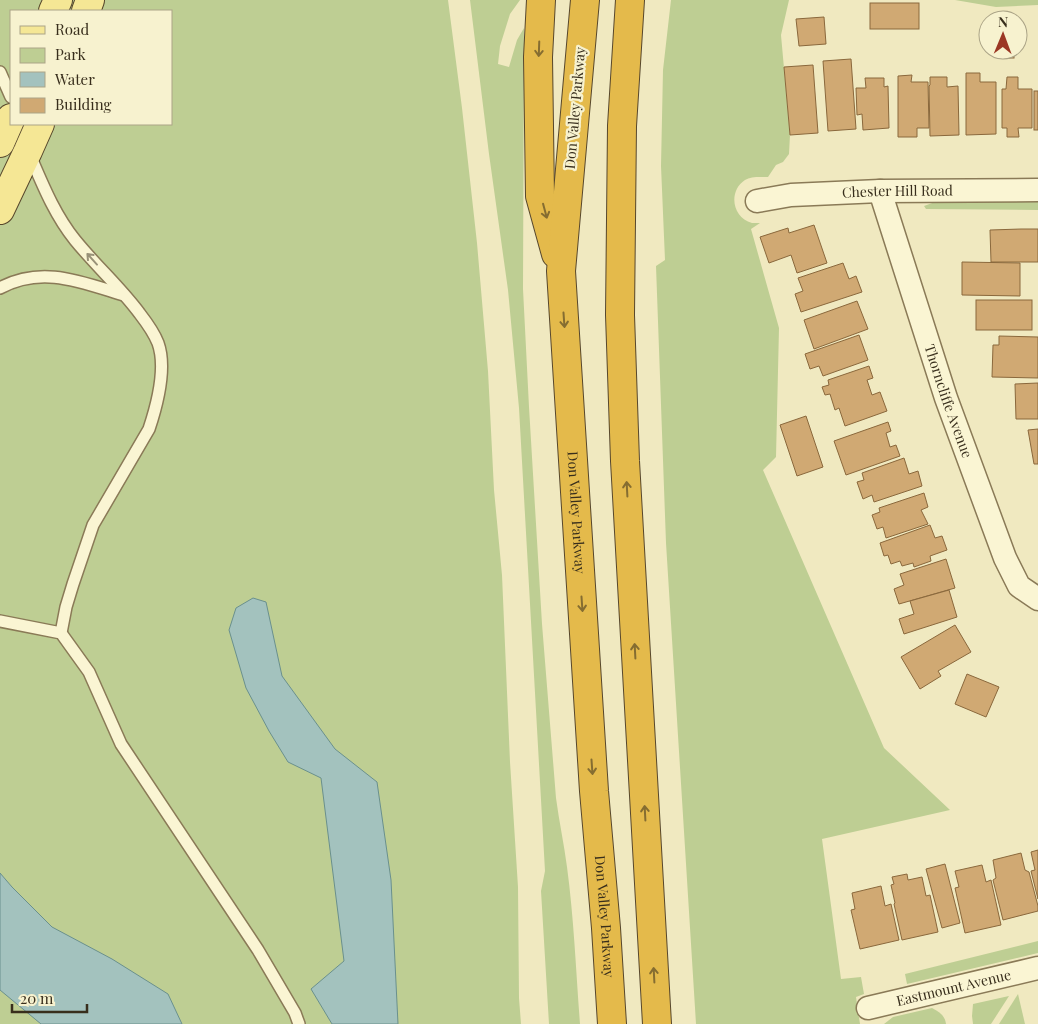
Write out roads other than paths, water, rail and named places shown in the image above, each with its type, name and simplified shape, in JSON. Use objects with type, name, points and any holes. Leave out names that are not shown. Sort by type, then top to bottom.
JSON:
[{"type":"highway","points":[[541,0],[538,57],[540,196],[561,271]]},
{"type":"highway","name":"Don Valley Parkway","points":[[584,0],[561,271],[594,791],[612,1024]]},
{"type":"highway","points":[[630,0],[622,126],[620,315],[625,461],[656,1024]]},
{"type":"main road","points":[[0,143],[10,120]]},
{"type":"main road","points":[[0,210],[40,125]]},
{"type":"street","name":"Chester Hill Road","points":[[757,201],[791,194],[880,191],[1038,190]]},
{"type":"street","name":"Thorncliffe Avenue","points":[[880,191],[946,398],[1005,558],[1019,586],[1038,599]]},
{"type":"street","name":"Eastmount Avenue","points":[[868,1008],[1038,968]]},
{"type":"lane","points":[[0,72],[10,95]]},
{"type":"lane","points":[[28,151],[54,208],[67,229],[125,295],[149,326],[158,344],[160,355],[161,375],[157,403],[149,429],[93,525],[72,584],[61,633]]},
{"type":"lane","points":[[0,288],[20,279],[46,276],[68,278],[125,295]]},
{"type":"lane","points":[[0,622],[61,633],[89,672],[121,744],[258,950],[291,1006],[299,1024]]},
{"type":"water","points":[[253,598],[266,602],[282,676],[335,749],[377,782],[391,880],[398,1024],[332,1024],[311,989],[344,961],[321,778],[288,762],[246,688],[229,630],[236,608]]},
{"type":"water","points":[[0,873],[52,927],[112,959],[168,994],[182,1024],[41,1024],[0,990]]}]
